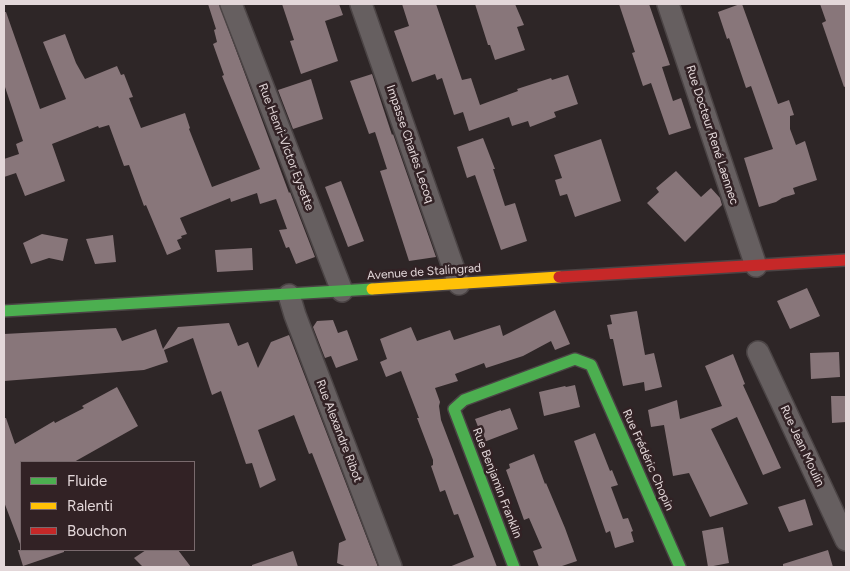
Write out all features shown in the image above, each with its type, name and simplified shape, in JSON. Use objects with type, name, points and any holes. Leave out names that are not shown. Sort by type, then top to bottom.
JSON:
[{"type":"main road","name":"Avenue de Stalingrad","points":[[4,311],[846,260]]},
{"type":"main road","name":"Rue Benjamin Franklin","points":[[514,567],[454,409],[464,400],[575,359],[591,364]]},
{"type":"main road","name":"Rue Frédéric Chopin","points":[[591,364],[680,567]]},
{"type":"street","name":"Rue Henri-Victor Eysette","points":[[230,4],[342,291]]},
{"type":"street","name":"Impasse Charles Lecoq","points":[[361,4],[458,284]]},
{"type":"street","name":"Rue Docteur René Laennec","points":[[668,4],[756,266]]},
{"type":"street","name":"Rue Alexandre Ribot","points":[[289,295],[391,567]]},
{"type":"street","name":"Rue Jean Moulin","points":[[758,352],[846,540]]},
{"type":"building","points":[[208,4],[219,4],[289,193],[315,257],[296,264],[289,247],[286,248],[279,230],[287,229],[276,199],[260,204],[257,193],[231,202],[230,198],[180,218],[187,234],[177,240],[181,249],[167,255],[146,205],[144,206],[129,165],[124,166],[109,125],[99,128],[98,126],[52,144],[65,181],[25,196],[16,173],[4,177],[4,159],[19,154],[16,144],[23,141],[4,84],[4,12],[6,12],[40,109],[66,99],[43,42],[65,34],[76,63],[85,79],[117,66],[121,75],[124,74],[133,97],[129,98],[141,128],[185,113],[189,129],[212,187],[260,169],[222,76],[224,75],[213,44],[217,42],[214,30],[216,29]]},
{"type":"building","points":[[282,4],[339,4],[343,15],[325,21],[338,61],[301,74],[290,41],[294,40]]},
{"type":"building","points":[[402,4],[436,4],[462,80],[471,78],[480,105],[518,91],[517,89],[551,78],[552,80],[568,75],[578,104],[554,112],[556,117],[530,127],[528,121],[512,126],[509,117],[469,131],[463,112],[454,115],[442,78],[437,80],[435,74],[412,82],[394,31],[409,26]]},
{"type":"building","points":[[475,4],[515,4],[524,25],[517,27],[525,50],[495,60],[490,45],[488,45]]},
{"type":"building","points":[[619,4],[649,4],[670,65],[662,67],[673,101],[681,98],[691,128],[669,135],[651,83],[643,86],[632,53],[635,52]]},
{"type":"building","points":[[742,4],[778,104],[789,100],[794,115],[790,116],[790,129],[796,145],[805,141],[817,180],[793,188],[795,194],[759,207],[744,158],[773,149],[751,86],[746,88],[718,12]]},
{"type":"building","points":[[820,4],[846,4],[846,86],[844,87],[822,23],[826,21]]},
{"type":"building","points":[[372,74],[436,257],[409,261],[380,171],[387,169],[375,132],[369,134],[350,81]]},
{"type":"building","points":[[311,79],[323,119],[293,129],[278,90]]},
{"type":"building","points":[[483,138],[495,169],[493,169],[505,206],[515,203],[527,241],[501,250],[475,175],[467,178],[457,147]]},
{"type":"building","points":[[601,139],[621,201],[575,217],[567,194],[560,196],[555,180],[562,178],[554,155]]},
{"type":"building","points":[[676,171],[701,197],[711,188],[720,198],[722,205],[685,242],[647,203],[659,192],[656,188]]},
{"type":"building","points":[[341,181],[364,241],[348,247],[325,187]]},
{"type":"building","points":[[42,234],[68,239],[63,261],[49,258],[31,264],[23,243]]},
{"type":"building","points":[[113,235],[116,262],[95,264],[86,239]]},
{"type":"building","points":[[252,248],[253,270],[217,272],[215,250]]},
{"type":"building","points":[[807,288],[820,316],[790,329],[777,301]]},
{"type":"building","points":[[555,310],[570,344],[555,350],[551,341],[523,356],[486,368],[484,363],[455,374],[458,381],[435,388],[440,402],[441,420],[497,567],[449,567],[474,557],[458,514],[454,515],[445,490],[440,492],[431,466],[433,465],[433,460],[401,371],[386,377],[380,362],[387,359],[380,339],[411,327],[417,341],[450,330],[454,340],[500,325],[503,336]]},
{"type":"building","points":[[637,311],[645,355],[654,353],[662,387],[645,391],[644,382],[623,386],[613,339],[610,339],[607,325],[612,324],[610,315]]},
{"type":"building","points":[[333,320],[338,333],[347,330],[358,360],[336,368],[331,356],[325,358],[313,327],[317,321]]},
{"type":"building","points":[[229,323],[238,346],[248,342],[258,368],[271,342],[289,335],[378,567],[347,567],[337,563],[339,543],[346,540],[312,453],[309,454],[294,415],[258,430],[276,480],[260,488],[252,463],[246,464],[221,391],[212,395],[193,338],[164,350],[168,362],[144,370],[4,381],[4,334],[116,328],[122,341],[156,329],[163,349],[178,327]]},
{"type":"building","points":[[839,352],[840,377],[811,379],[810,353]]},
{"type":"building","points":[[733,354],[745,384],[743,385],[781,468],[763,475],[737,417],[711,429],[748,504],[710,517],[689,473],[673,476],[664,425],[651,427],[648,410],[677,400],[680,419],[722,406],[705,366]]},
{"type":"building","points":[[575,385],[580,407],[544,416],[539,392]]},
{"type":"building","points":[[117,387],[138,426],[76,461],[20,461],[20,544],[4,502],[4,418],[6,418],[15,444],[54,421],[55,423],[84,408],[82,406]]},
{"type":"building","points":[[831,396],[846,396],[846,422],[832,423]]},
{"type":"building","points":[[510,408],[518,429],[484,442],[475,419]]},
{"type":"building","points":[[595,433],[610,471],[612,470],[618,485],[611,487],[623,519],[628,518],[633,531],[631,532],[634,542],[615,548],[610,531],[606,533],[574,441]]},
{"type":"building","points":[[534,454],[577,561],[559,567],[539,567],[533,551],[542,548],[529,518],[524,520],[506,470],[510,468],[509,464]]},
{"type":"building","points":[[805,499],[813,525],[789,532],[778,507]]},
{"type":"building","points":[[723,527],[729,563],[708,567],[702,531]]},
{"type":"building","points":[[18,550],[64,551],[64,552],[23,566]]},
{"type":"building","points":[[828,550],[833,567],[783,567],[783,564]]},
{"type":"building","points":[[144,551],[179,551],[191,567],[143,567],[134,558]]},
{"type":"building","points":[[293,551],[298,567],[252,567],[252,565]]},
{"type":"traffic: fast","points":[[4,311],[372,289]]},
{"type":"traffic: fast","points":[[514,567],[454,409],[464,400],[575,359],[591,365],[680,567]]},
{"type":"traffic: slow","points":[[372,289],[559,277]]},
{"type":"traffic: jam","points":[[559,277],[846,260]]}]
